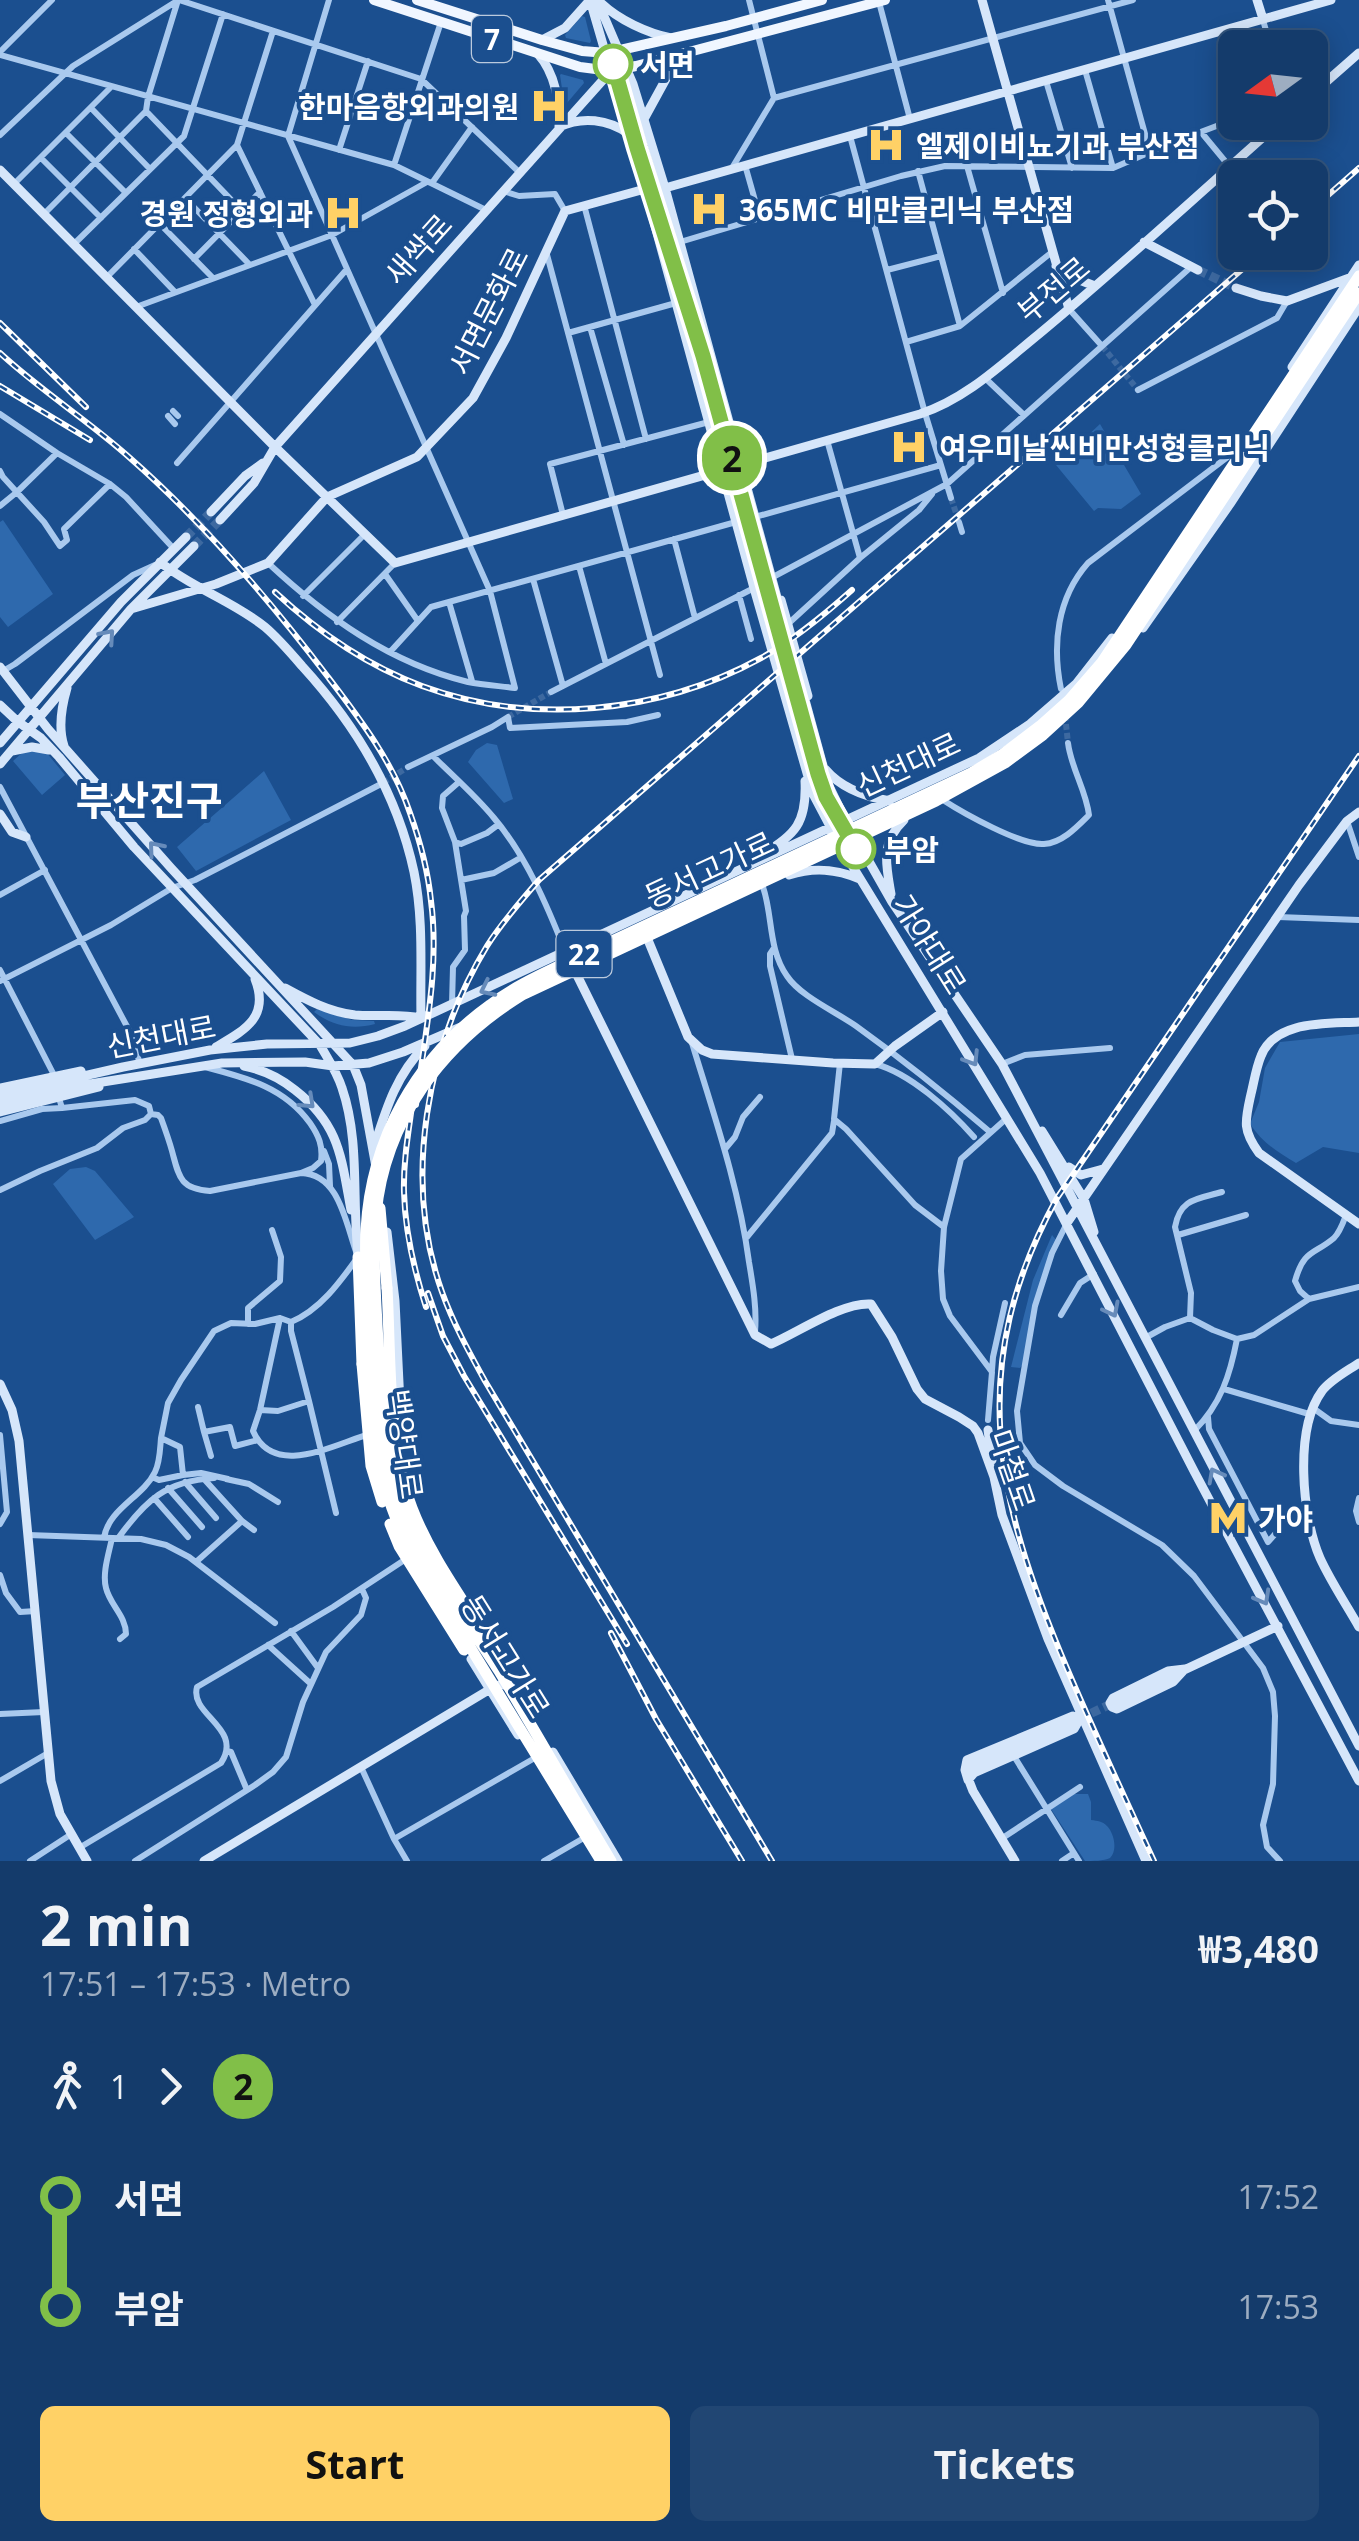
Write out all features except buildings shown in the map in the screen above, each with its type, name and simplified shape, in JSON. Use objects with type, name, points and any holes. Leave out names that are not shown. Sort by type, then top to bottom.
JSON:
[{"type":"highway","name":"동서고가로","points":[[598,1861],[408,1544],[382,1477],[373,1422],[366,1238],[374,1174],[394,1115],[441,1048],[507,994],[563,964],[971,774],[1040,726],[1069,700],[1111,650],[1356,276]]},
{"type":"highway","name":"동서고가로","points":[[614,1861],[414,1537],[388,1465],[374,1256],[381,1182],[400,1126],[423,1085],[464,1037],[522,995],[936,801],[1005,763],[1043,735],[1078,703],[1126,645],[1359,292]]},
{"type":"highway","points":[[373,1150],[398,1459],[428,1543],[501,1661],[504,1681]]},
{"type":"highway","points":[[358,1257],[362,1364],[372,1466],[388,1520],[399,1546],[538,1761]]},
{"type":"main road","name":"7","points":[[374,0],[580,67],[611,71],[882,1]]},
{"type":"main road","name":"7","points":[[418,0],[446,4],[542,40],[582,50],[612,52],[822,0]]},
{"type":"main road","points":[[595,0],[656,35],[674,38]]},
{"type":"main road","points":[[542,40],[565,28],[595,0]]},
{"type":"main road","points":[[595,0],[612,52],[611,71],[755,592]]},
{"type":"main road","points":[[982,0],[1068,309]]},
{"type":"main road","points":[[1258,0],[1263,19]]},
{"type":"main road","points":[[665,188],[1331,0]]},
{"type":"main road","name":"가야대로","points":[[612,52],[625,68],[665,188],[828,784],[892,902],[1002,1064],[1057,1162]]},
{"type":"main road","points":[[1328,80],[1359,53]]},
{"type":"main road","points":[[538,54],[550,70],[560,127],[586,120],[618,126],[630,134]]},
{"type":"main road","points":[[644,119],[679,55]]},
{"type":"main road","name":"새싹로","points":[[220,520],[254,483],[276,447],[611,71]]},
{"type":"main road","name":"부전로","points":[[1238,160],[1260,140]]},
{"type":"main road","points":[[0,170],[395,564]]},
{"type":"main road","name":"부전로","points":[[395,564],[942,406],[985,378],[1218,177]]},
{"type":"main road","points":[[565,211],[645,189]]},
{"type":"main road","name":"서면문화로","points":[[131,609],[268,564],[327,497],[417,457],[473,398],[506,338],[565,211]]},
{"type":"main road","points":[[1144,242],[1195,268]]},
{"type":"main road","name":"신천대로","points":[[45,1089],[124,1067],[210,1050],[266,1044],[332,1044],[378,1036],[452,1006],[994,750],[1076,684],[1116,633],[1356,276],[1359,265]]},
{"type":"main road","points":[[1056,266],[1095,286]]},
{"type":"main road","points":[[1236,288],[1287,301],[1356,276]]},
{"type":"main road","name":"신천대로","points":[[45,1089],[222,1063],[304,1062],[333,1066],[384,1059],[763,887],[992,775],[1046,738],[1091,694],[1162,604],[1359,307]]},
{"type":"main road","name":"새싹로","points":[[212,512],[245,476],[265,462]]},
{"type":"main road","points":[[0,743],[121,602],[186,537]]},
{"type":"main road","points":[[0,764],[131,609],[194,546]]},
{"type":"main road","points":[[764,550],[789,623],[820,761],[834,780],[873,798],[891,801]]},
{"type":"main road","points":[[160,562],[262,625],[280,642],[354,728],[370,754],[402,828],[414,874],[421,939],[421,1018],[339,1012],[275,982]]},
{"type":"main road","name":"가야대로","points":[[755,592],[769,663],[814,794],[831,828],[1068,1223],[1359,1781]]},
{"type":"main road","points":[[2,669],[62,753]]},
{"type":"main road","points":[[62,753],[62,715],[69,680]]},
{"type":"main road","points":[[0,704],[62,753],[184,883]]},
{"type":"main road","points":[[12,751],[46,748],[62,753]]},
{"type":"main road","name":"백양대로","points":[[62,753],[134,847],[320,1045],[333,1066],[343,1090],[352,1140],[356,1236],[374,1433],[391,1518],[409,1557],[489,1690],[538,1761],[598,1861]]},
{"type":"main road","points":[[736,873],[793,834],[805,809],[804,762]]},
{"type":"main road","points":[[1068,1223],[1278,917],[1347,821],[1359,812]]},
{"type":"main road","points":[[0,814],[12,832],[26,838]]},
{"type":"main road","points":[[892,902],[886,853],[894,830],[904,820]]},
{"type":"main road","points":[[782,877],[808,869],[860,878]]},
{"type":"main road","name":"백양대로","points":[[184,883],[353,1065],[361,1085],[388,1230],[400,1420],[406,1482],[414,1510],[455,1595],[516,1690],[614,1861]]},
{"type":"main road","points":[[648,940],[692,1042],[702,1050],[724,1056],[875,1064],[943,1012]]},
{"type":"main road","points":[[566,951],[755,1334]]},
{"type":"main road","points":[[210,1050],[240,1033],[256,1016],[260,993],[252,972]]},
{"type":"main road","points":[[1359,1022],[1288,1030],[1268,1044],[1260,1056],[1245,1122],[1248,1138],[1259,1153],[1359,1224]]},
{"type":"main road","points":[[373,1150],[398,1080],[410,1060],[430,1040]]},
{"type":"main road","points":[[222,1063],[266,1071],[318,1108],[337,1146],[356,1236]]},
{"type":"main road","points":[[0,1092],[92,1069],[124,1067]]},
{"type":"main road","points":[[0,1112],[60,1103],[127,1078]]},
{"type":"main road","points":[[0,1092],[45,1089]]},
{"type":"main road","points":[[0,1104],[45,1089]]},
{"type":"main road","points":[[1057,1162],[1081,1175],[1100,1174]]},
{"type":"main road","points":[[1040,1174],[1053,1173],[1057,1162]]},
{"type":"main road","points":[[1057,1162],[1084,1199],[1101,1253]]},
{"type":"main road","points":[[1057,1162],[1077,1209],[1359,1746]]},
{"type":"main road","points":[[1091,1224],[1100,1174]]},
{"type":"main road","name":"마철로","points":[[755,1334],[771,1344],[845,1308],[871,1304],[925,1398],[980,1424],[1002,1515],[1076,1720],[1146,1861]]},
{"type":"main road","points":[[1359,1363],[1323,1388],[1311,1411],[1304,1441],[1308,1516],[1320,1558],[1359,1627]]},
{"type":"main road","points":[[0,1384],[18,1435],[51,1782],[60,1814],[87,1861]]},
{"type":"main road","points":[[1118,1701],[1278,1626]]},
{"type":"main road","points":[[473,1662],[486,1664],[491,1652]]},
{"type":"main road","points":[[1185,1669],[1173,1682],[1117,1709],[1110,1704],[1112,1698],[1168,1671],[1185,1669]]},
{"type":"main road","points":[[204,1861],[489,1690],[502,1684],[516,1690]]},
{"type":"main road","points":[[1015,1861],[968,1780],[1010,1749],[1074,1729],[1076,1720]]},
{"type":"street","points":[[52,0],[0,54],[394,165],[486,210]]},
{"type":"street","points":[[44,214],[146,111],[179,0]]},
{"type":"street","points":[[0,134],[63,73],[179,0],[422,79],[520,172]]},
{"type":"street","points":[[268,564],[337,622],[390,652],[429,670],[472,683],[515,688],[490,591],[288,136],[329,0]]},
{"type":"street","points":[[749,0],[774,98]]},
{"type":"street","points":[[731,169],[774,98],[1109,3],[1133,0]]},
{"type":"street","points":[[882,1],[910,119]]},
{"type":"street","points":[[1109,3],[1150,152]]},
{"type":"street","points":[[74,244],[184,136],[223,14]]},
{"type":"street","points":[[1263,19],[1266,30]]},
{"type":"street","points":[[394,165],[441,22]]},
{"type":"street","points":[[106,277],[237,146],[273,30]]},
{"type":"street","points":[[339,150],[368,61]]},
{"type":"street","points":[[1085,70],[1113,168]]},
{"type":"street","points":[[1046,81],[1072,168]]},
{"type":"street","points":[[14,184],[111,86]]},
{"type":"street","points":[[90,108],[150,169]]},
{"type":"street","points":[[146,111],[242,211]]},
{"type":"street","points":[[680,242],[945,166],[1113,168],[1218,126]]},
{"type":"street","points":[[136,306],[332,235],[430,182],[472,127]]},
{"type":"street","points":[[1201,132],[1224,160]]},
{"type":"street","points":[[66,133],[126,193]]},
{"type":"street","points":[[850,136],[951,498]]},
{"type":"street","points":[[237,146],[316,305]]},
{"type":"street","points":[[40,158],[101,218]]},
{"type":"street","points":[[745,166],[760,218]]},
{"type":"street","points":[[967,166],[1003,292]]},
{"type":"street","points":[[918,172],[960,326]]},
{"type":"street","points":[[503,191],[519,196],[554,194],[565,211]]},
{"type":"street","points":[[194,259],[260,192]]},
{"type":"street","points":[[185,198],[249,264]]},
{"type":"street","points":[[584,205],[646,439]]},
{"type":"street","points":[[160,224],[213,278]]},
{"type":"street","points":[[134,249],[175,292]]},
{"type":"street","points":[[546,252],[660,675]]},
{"type":"street","points":[[906,342],[960,326],[1052,252]]},
{"type":"street","points":[[887,270],[940,254]]},
{"type":"street","points":[[774,577],[947,484],[1195,268]]},
{"type":"street","points":[[178,463],[348,269]]},
{"type":"street","points":[[1138,390],[1277,318],[1287,301]]},
{"type":"street","points":[[568,333],[676,302]]},
{"type":"street","points":[[1068,309],[1102,346]]},
{"type":"street","points":[[590,327],[624,444]]},
{"type":"street","points":[[985,378],[1024,415]]},
{"type":"street","points":[[0,414],[110,484],[174,549]]},
{"type":"street","points":[[563,515],[550,464],[709,422]]},
{"type":"street","points":[[827,440],[860,558]]},
{"type":"street","points":[[1061,689],[1061,612],[1078,574],[1238,449]]},
{"type":"street","points":[[0,506],[57,453]]},
{"type":"street","points":[[756,517],[941,465]]},
{"type":"street","points":[[0,471],[60,546],[67,540],[64,529],[110,484]]},
{"type":"street","points":[[789,623],[918,510],[934,491]]},
{"type":"street","points":[[390,652],[431,607],[736,522]]},
{"type":"street","points":[[959,522],[962,532]]},
{"type":"street","points":[[304,596],[365,534]]},
{"type":"street","points":[[674,540],[695,618]]},
{"type":"street","points":[[2,669],[15,664],[133,575],[160,562]]},
{"type":"street","name":"부전로","points":[[337,622],[395,564]]},
{"type":"street","points":[[579,566],[606,664]]},
{"type":"street","points":[[384,574],[418,621]]},
{"type":"street","points":[[533,579],[562,686]]},
{"type":"street","points":[[551,692],[739,595],[755,592]]},
{"type":"street","points":[[739,595],[751,639]]},
{"type":"street","points":[[449,602],[472,683]]},
{"type":"street","points":[[408,768],[508,718],[510,728],[627,722],[658,715]]},
{"type":"street","points":[[943,800],[1022,840],[1045,844],[1073,832],[1089,815],[1068,743]]},
{"type":"street","points":[[433,756],[499,824],[546,901],[566,951]]},
{"type":"street","points":[[452,1006],[453,967],[465,950],[466,911],[455,842],[442,808],[443,796],[459,782]]},
{"type":"street","points":[[55,1077],[1,976],[111,926],[172,888],[383,784]]},
{"type":"street","points":[[0,787],[130,1034],[140,1064]]},
{"type":"street","points":[[1347,821],[1359,857]]},
{"type":"street","points":[[455,842],[461,844],[499,824]]},
{"type":"street","points":[[461,880],[494,873],[520,858]]},
{"type":"street","points":[[0,896],[45,870]]},
{"type":"street","points":[[763,887],[774,948],[788,978],[990,1132]]},
{"type":"street","points":[[1278,917],[1359,920]]},
{"type":"street","points":[[774,948],[770,966],[792,1060]]},
{"type":"street","points":[[692,1042],[725,1149],[746,1238],[755,1334]]},
{"type":"street","points":[[1002,1064],[1024,1054],[1110,1048]]},
{"type":"street","points":[[746,1238],[832,1133],[840,1063]]},
{"type":"street","points":[[875,1064],[894,1069],[956,1117],[974,1137]]},
{"type":"street","points":[[112,1538],[106,1526],[158,1468],[168,1403],[214,1331],[231,1324],[280,1318],[291,1322],[304,1317],[325,1299],[358,1257],[330,1186],[329,1164],[322,1145],[306,1118],[278,1092],[263,1084],[200,1066]]},
{"type":"street","points":[[725,1149],[760,1097]]},
{"type":"street","points":[[0,1120],[60,1103],[136,1100],[149,1106],[151,1114]]},
{"type":"street","points":[[151,1114],[161,1118],[179,1176],[187,1186],[210,1191],[301,1173],[321,1161],[322,1145]]},
{"type":"street","points":[[0,1190],[97,1148],[151,1114]]},
{"type":"street","points":[[992,1372],[950,1316],[940,1272],[944,1227],[961,1159],[1008,1118]]},
{"type":"street","points":[[834,1119],[915,1205],[944,1227]]},
{"type":"street","points":[[301,1173],[318,1176],[330,1186]]},
{"type":"street","points":[[1190,1318],[1191,1293],[1175,1226],[1178,1211],[1190,1202],[1222,1192]]},
{"type":"street","points":[[1178,1235],[1246,1215]]},
{"type":"street","points":[[1309,1299],[1295,1280],[1298,1268],[1307,1255],[1336,1237],[1346,1215]]},
{"type":"street","points":[[1068,1223],[1052,1253],[1035,1306],[1017,1411],[1020,1443],[1035,1464],[1063,1486],[1162,1545],[1194,1576],[1262,1668],[1273,1692],[1275,1716],[1273,1784],[1263,1825],[1267,1848],[1280,1861]]},
{"type":"street","points":[[248,1324],[248,1308],[280,1281],[281,1257],[272,1230]]},
{"type":"street","points":[[1061,1316],[1080,1283],[1094,1274]]},
{"type":"street","points":[[1145,1338],[1190,1318],[1237,1339],[1254,1335],[1309,1299],[1359,1286]]},
{"type":"street","points":[[980,1424],[1006,1303]]},
{"type":"street","points":[[280,1318],[253,1431],[261,1446],[285,1456],[304,1456],[374,1433]]},
{"type":"street","points":[[291,1322],[336,1514]]},
{"type":"street","points":[[1193,1432],[1208,1417],[1224,1390],[1237,1339]]},
{"type":"street","points":[[1224,1390],[1359,1426]]},
{"type":"street","points":[[260,1410],[278,1411],[309,1401]]},
{"type":"street","points":[[198,1407],[212,1456]]},
{"type":"street","points":[[1208,1417],[1268,1542],[1276,1533]]},
{"type":"street","points":[[204,1432],[230,1427],[235,1446],[258,1440]]},
{"type":"street","points":[[0,1435],[7,1512],[0,1524]]},
{"type":"street","points":[[161,1438],[180,1446],[184,1479],[216,1518]]},
{"type":"street","points":[[120,1640],[126,1634],[126,1624],[106,1590],[105,1578],[112,1538],[145,1504],[201,1473],[249,1484],[278,1502]]},
{"type":"street","points":[[152,1477],[228,1479]]},
{"type":"street","points":[[204,1479],[254,1530]]},
{"type":"street","points":[[168,1488],[202,1527]]},
{"type":"street","points":[[154,1498],[188,1537]]},
{"type":"street","points":[[1359,1498],[1359,1522]]},
{"type":"street","points":[[196,1562],[242,1521]]},
{"type":"street","points":[[28,1535],[153,1541],[196,1562],[275,1623]]},
{"type":"street","points":[[247,1790],[216,1721],[197,1702],[196,1690],[409,1557]]},
{"type":"street","points":[[0,1576],[6,1593],[20,1612],[36,1611]]},
{"type":"street","points":[[134,1861],[247,1790],[273,1772],[286,1757],[318,1668],[332,1643],[361,1615],[366,1598],[362,1589]]},
{"type":"street","points":[[291,1632],[318,1668]]},
{"type":"street","points":[[268,1645],[310,1684]]},
{"type":"street","points":[[3,1717],[44,1712]]},
{"type":"street","points":[[1010,1749],[1079,1861]]},
{"type":"street","points":[[79,1848],[221,1764],[227,1751]]},
{"type":"street","points":[[0,1781],[48,1753]]},
{"type":"street","points":[[394,1840],[538,1761]]},
{"type":"street","points":[[360,1766],[394,1840],[408,1861]]},
{"type":"street","points":[[1001,1839],[1080,1787]]},
{"type":"street","points":[[30,1861],[70,1835]]},
{"type":"street","points":[[544,1861],[582,1839]]},
{"type":"street","points":[[1062,1861],[1074,1853]]},
{"type":"shaded area","points":[[585,17],[590,43],[565,35]]},
{"type":"shaded area","points":[[561,74],[584,83],[567,103],[564,102]]},
{"type":"shaded area","points":[[1100,424],[1141,494],[1121,509],[1094,511],[1056,465]]},
{"type":"shaded area","points":[[3,520],[53,594],[8,627],[0,617]]},
{"type":"shaded area","points":[[487,743],[497,745],[513,799],[504,803],[468,762]]},
{"type":"shaded area","points":[[42,750],[65,775],[42,795],[13,761],[23,752]]},
{"type":"shaded area","points":[[264,771],[291,820],[196,871],[177,847]]},
{"type":"shaded area","points":[[317,1009],[375,1024],[343,1026],[321,1017],[314,1012]]},
{"type":"shaded area","points":[[1359,1034],[1359,1153],[1323,1147],[1296,1163],[1270,1146],[1250,1124],[1259,1102],[1265,1068],[1280,1042]]},
{"type":"shaded area","points":[[86,1167],[95,1171],[134,1217],[95,1240],[53,1184],[70,1169]]},
{"type":"shaded area","points":[[1052,1235],[1058,1242],[1035,1306],[1026,1360],[1020,1368],[1011,1367],[1033,1280]]},
{"type":"shaded area","points":[[1074,1794],[1088,1794],[1091,1820],[1102,1822],[1109,1829],[1114,1846],[1110,1858],[1085,1861],[1051,1809]]},
{"type":"tunnel","points":[[1198,270],[1236,288]]},
{"type":"tunnel","points":[[1102,346],[1138,390]]},
{"type":"tunnel","points":[[951,498],[959,522]]},
{"type":"tunnel","points":[[186,537],[211,512]]},
{"type":"tunnel","points":[[194,546],[220,520]]},
{"type":"tunnel","points":[[508,717],[551,692]]},
{"type":"tunnel","points":[[1065,715],[1068,743]]},
{"type":"tunnel","points":[[383,783],[408,767]]},
{"type":"tunnel","points":[[1079,1719],[1115,1702]]},
{"type":"railway","points":[[1328,195],[1359,168]]},
{"type":"railway","points":[[772,1861],[485,1381],[446,1304],[430,1249],[424,1205],[423,1159],[436,1069],[449,1026],[487,946],[539,880],[1241,270]]},
{"type":"railway","points":[[0,323],[86,407]]},
{"type":"railway","points":[[0,353],[130,458],[209,535],[305,648],[385,759],[414,824],[431,901],[434,952],[416,1105]]},
{"type":"railway","points":[[0,386],[90,440]]},
{"type":"railway","points":[[275,592],[344,646],[402,678],[464,699],[550,709],[638,702],[722,677],[785,643],[852,590]]},
{"type":"railway","points":[[1154,1861],[1066,1666],[1022,1546],[1000,1432],[1001,1375],[1010,1318],[1028,1259],[1057,1198],[1359,756]]},
{"type":"railway","points":[[414,1091],[405,1167],[405,1207],[426,1307]]},
{"type":"railway","points":[[428,1293],[443,1336],[464,1376],[627,1644]]},
{"type":"railway","points":[[611,1633],[656,1719],[742,1861]]},
{"type":"metro line","name":"2","points":[[613,64],[703,356],[818,774],[826,797],[856,849]]},
{"type":"place","name":"서면","points":[[613,64]]},
{"type":"place","name":"한마음항외과의원","points":[[549,106]]},
{"type":"place","name":"엘제이비뇨기과 부산점","points":[[886,145]]},
{"type":"place","name":"365MC 비만클리닉 부산점","points":[[709,209]]},
{"type":"place","name":"경원 정형외과","points":[[343,213]]},
{"type":"place","name":"여우미날씬비만성형클리닉","points":[[909,447]]},
{"type":"place","name":"부암","points":[[856,849]]},
{"type":"place","name":"가야","points":[[1228,1518]]},
{"type":"district","name":"부산진구","points":[[149,799]]}]
